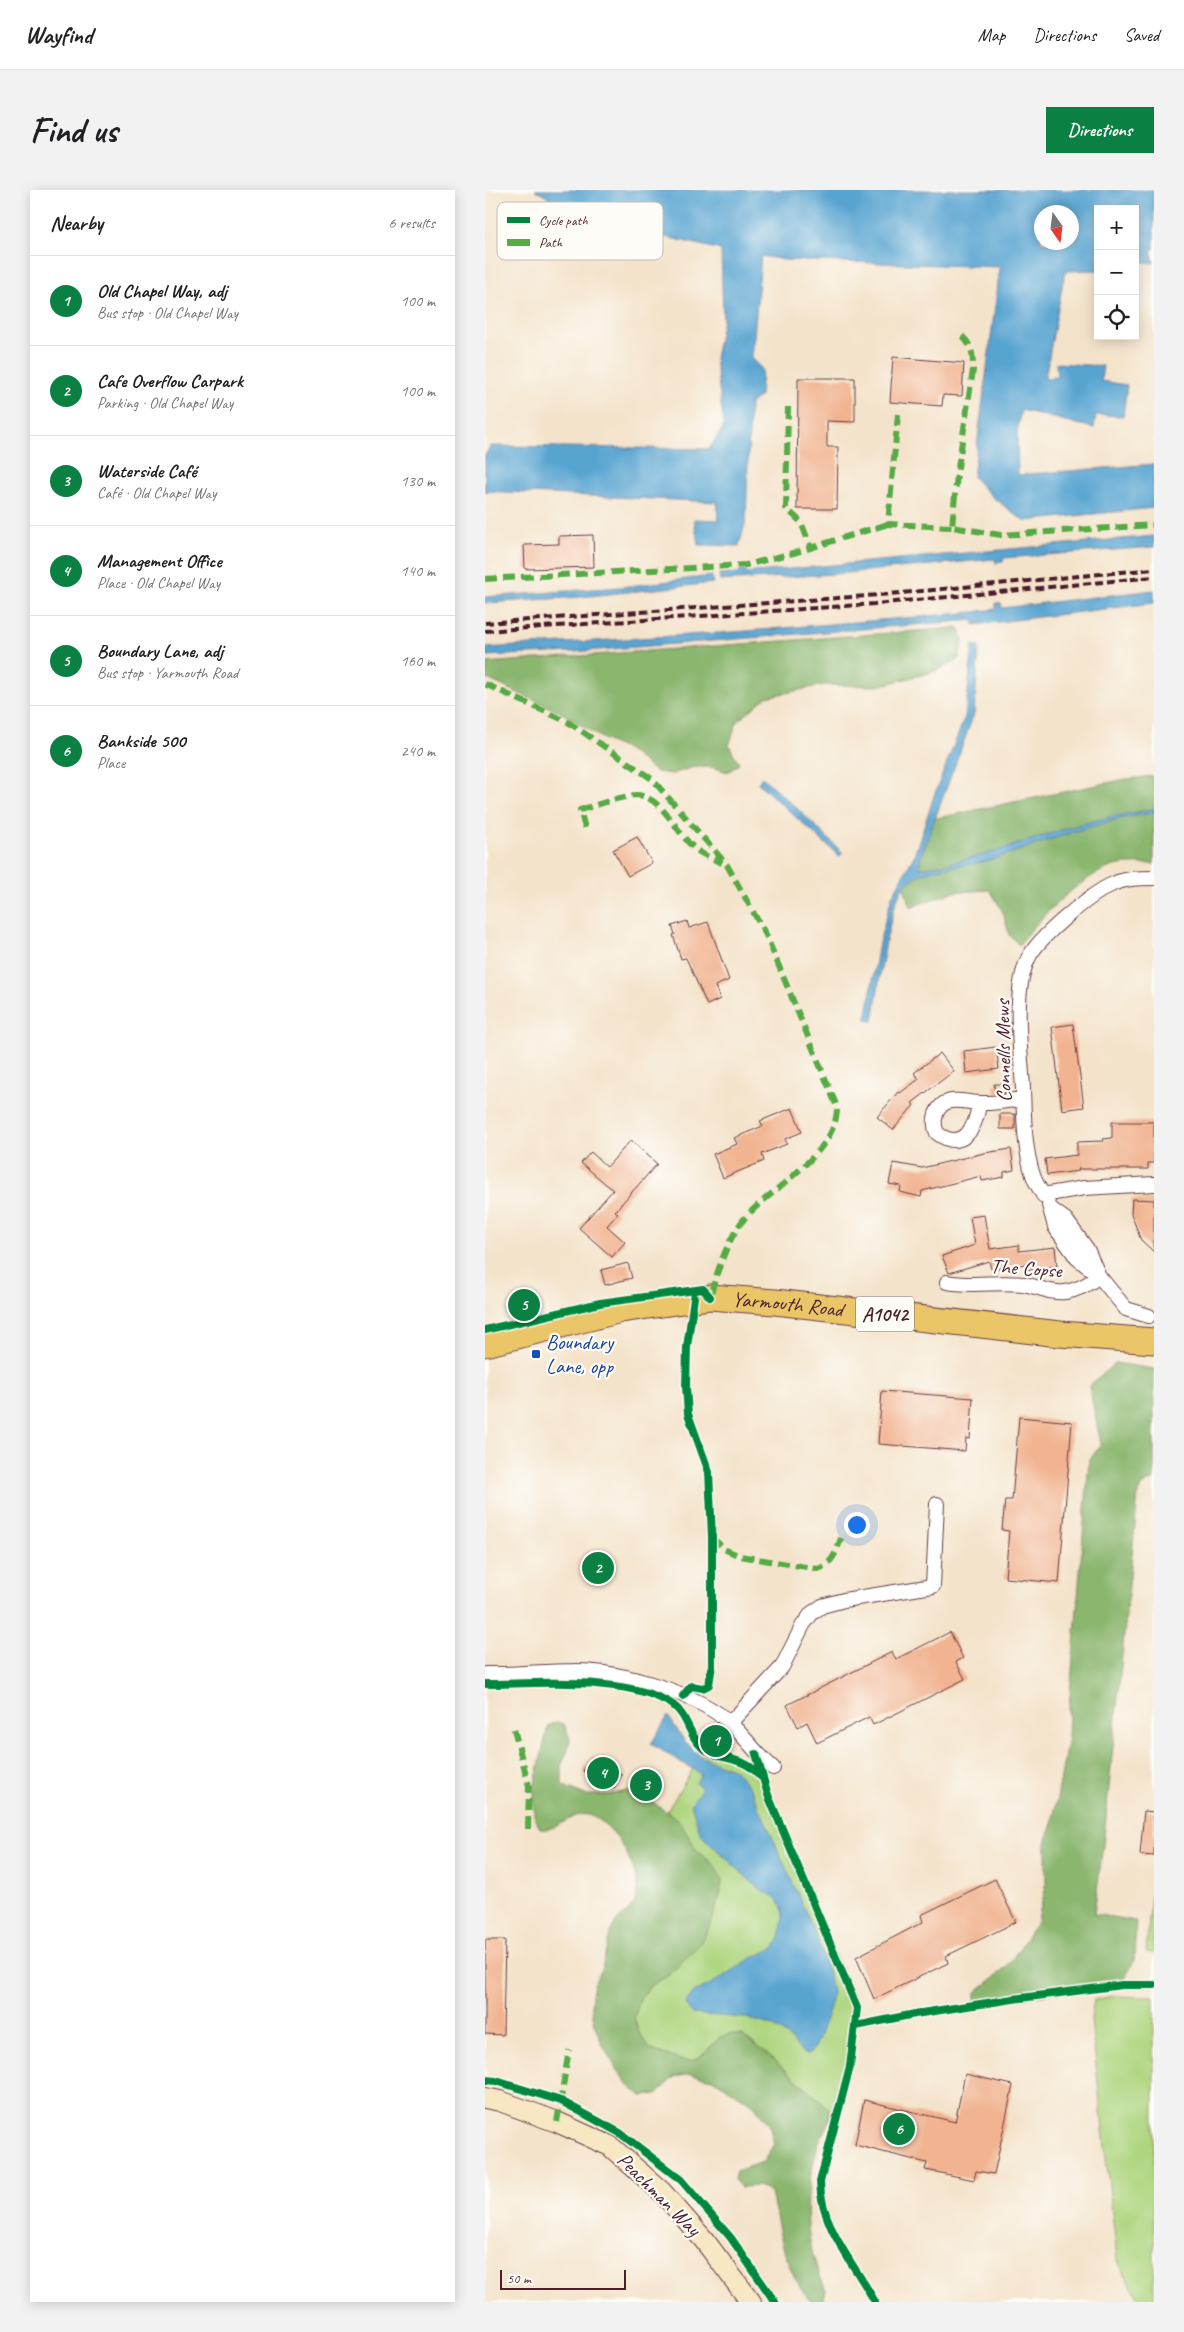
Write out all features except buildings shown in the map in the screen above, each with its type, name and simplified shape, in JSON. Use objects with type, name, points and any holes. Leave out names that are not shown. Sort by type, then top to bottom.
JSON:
[{"type":"highway","name":"Yarmouth Road","points":[[485,1344],[621,1310],[710,1297],[775,1302],[1060,1334],[1154,1341]]},
{"type":"street","name":"Connells Mews","points":[[1149,1316],[1126,1309],[1099,1276],[1077,1258],[1055,1227],[1051,1209],[1033,1176],[1025,1125],[1018,1014],[1023,976],[1028,958],[1041,941],[1087,900],[1114,883],[1129,879],[1154,878]]},
{"type":"street","points":[[979,1104],[1023,1099]]},
{"type":"street","points":[[1043,1195],[1084,1188],[1154,1184]]},
{"type":"street","name":"The Copse","points":[[947,1282],[976,1285],[1024,1284],[1048,1291],[1063,1292],[1080,1289],[1099,1276]]},
{"type":"street","points":[[730,1723],[782,1668],[803,1625],[812,1613],[822,1606],[844,1600],[933,1586],[937,1504]]},
{"type":"street","points":[[485,1674],[520,1675],[575,1671],[623,1677],[683,1696],[700,1704],[730,1723],[756,1754],[773,1768]]},
{"type":"street","name":"Peachman Way","points":[[485,2098],[499,2100],[557,2122],[609,2146],[662,2192],[704,2240],[751,2302]]},
{"type":"green space","points":[[957,628],[960,630],[963,640],[959,658],[953,663],[933,672],[878,686],[823,685],[766,697],[737,722],[729,745],[739,764],[728,772],[711,767],[694,767],[672,774],[656,772],[630,751],[605,740],[562,713],[485,678],[485,663]]},
{"type":"green space","points":[[1154,776],[1154,864],[1119,865],[1092,876],[1050,909],[1019,945],[1009,935],[1003,912],[990,890],[953,892],[910,907],[903,883],[932,819],[1126,779]]},
{"type":"green space","points":[[1115,1363],[1154,1369],[1154,1479],[1141,1486],[1138,1494],[1104,1837],[1094,1914],[1136,1921],[1134,1960],[1122,1985],[1013,1999],[975,2007],[976,1992],[1007,1967],[1037,1922],[1046,1886],[1046,1843],[1053,1820],[1068,1738],[1089,1461],[1101,1444],[1089,1386]]},
{"type":"green space","points":[[556,1722],[564,1724],[570,1739],[568,1750],[562,1763],[562,1785],[585,1795],[609,1795],[627,1791],[646,1797],[680,1822],[698,1852],[715,1866],[722,1880],[720,1895],[709,1927],[699,1945],[669,1975],[651,1985],[640,1999],[634,2018],[639,2033],[650,2049],[682,2061],[692,2061],[704,2054],[720,2037],[731,2034],[742,2035],[770,2056],[829,2109],[828,2126],[819,2142],[812,2167],[808,2203],[809,2237],[818,2272],[826,2290],[823,2302],[812,2302],[795,2278],[784,2251],[771,2193],[758,2186],[741,2187],[734,2180],[736,2171],[763,2162],[774,2144],[769,2124],[753,2104],[713,2079],[691,2074],[674,2077],[657,2094],[642,2096],[626,2081],[603,2046],[593,2018],[593,1988],[602,1967],[613,1927],[618,1919],[634,1904],[637,1888],[631,1863],[625,1850],[608,1827],[599,1820],[589,1815],[582,1815],[571,1818],[554,1827],[540,1829],[534,1815],[534,1788],[548,1726]]},
{"type":"green space","points":[[705,1749],[742,1762],[762,1778],[857,2008],[856,2026],[831,2120],[829,2109],[770,2056],[742,2035],[720,2037],[704,2054],[692,2061],[682,2061],[650,2049],[639,2033],[634,2018],[640,1999],[651,1985],[669,1975],[713,1910],[720,1895],[722,1880],[707,1859],[698,1852],[680,1822],[667,1811]]},
{"type":"green space","points":[[1154,1865],[1154,1953],[1146,1952]]},
{"type":"green space","points":[[1114,1996],[1154,1997],[1154,2302],[1141,2302],[1125,2276],[1117,2258],[1091,2019],[1094,2000]]},
{"type":"water","points":[[535,190],[1154,190],[1154,249],[1151,250],[1154,263],[1139,262],[1139,205],[1094,205],[1094,270],[1065,271],[1045,378],[1057,377],[1056,363],[1103,366],[1101,381],[1127,385],[1123,416],[1096,415],[1094,428],[1021,410],[1017,432],[1018,475],[1154,464],[1154,508],[1024,521],[991,496],[973,477],[1000,267],[785,260],[761,256],[752,359],[762,369],[760,397],[750,403],[746,521],[739,546],[698,545],[694,519],[719,520],[717,502],[485,491],[485,455],[491,446],[709,449],[724,426],[715,358],[723,319],[721,250],[663,236],[663,202],[557,202]]},
{"type":"water","points":[[1154,536],[1154,547],[1004,558],[1003,562],[996,563],[995,559],[834,574],[720,581],[719,574],[740,573],[740,570],[745,569],[745,573]]},
{"type":"water","points":[[712,576],[713,583],[581,597],[485,603],[485,597],[620,587]]},
{"type":"water","points":[[1154,590],[1154,603],[974,625],[974,620],[574,652],[485,656],[485,648],[734,632],[965,613],[996,609],[996,603],[1001,603],[1002,608]]},
{"type":"water","points":[[973,645],[979,647],[974,714],[921,856],[919,868],[956,862],[1097,820],[1154,809],[1154,813],[1092,826],[980,863],[934,870],[913,878],[905,885],[899,895],[894,910],[884,950],[873,1021],[866,1020],[879,943],[892,896],[914,856],[935,793],[965,717]]},
{"type":"water","points":[[762,777],[843,853],[839,856],[758,783]]},
{"type":"water","points":[[668,1716],[684,1740],[701,1757],[735,1770],[751,1789],[816,1935],[832,1992],[830,2008],[816,2046],[809,2054],[803,2053],[786,2035],[771,2025],[746,2018],[693,2014],[688,2009],[686,2002],[693,1993],[720,1979],[750,1959],[774,1948],[780,1938],[783,1915],[782,1907],[775,1897],[758,1888],[701,1835],[691,1804],[702,1788],[696,1783],[701,1774],[651,1744]]},
{"type":"railway","points":[[485,623],[880,595],[1154,569]]},
{"type":"railway","points":[[485,631],[874,604],[1154,577]]},
{"type":"marked path","points":[[962,336],[972,352],[973,370],[957,474],[952,527],[1001,535],[1154,525]]},
{"type":"marked path","points":[[788,407],[786,508],[801,522],[811,548]]},
{"type":"marked path","points":[[898,414],[888,524],[952,527]]},
{"type":"marked path","points":[[485,579],[746,565],[797,552],[888,524]]},
{"type":"marked path","points":[[485,684],[568,722],[652,779],[727,865],[766,935],[837,1107],[834,1124],[827,1140],[801,1169],[756,1207],[738,1227],[723,1256],[710,1297]]},
{"type":"marked path","points":[[585,828],[580,810],[630,796],[646,797],[662,809],[691,845],[701,853],[722,863]]},
{"type":"marked path","points":[[712,1537],[724,1549],[740,1556],[818,1569],[827,1564],[833,1557],[841,1538]]},
{"type":"marked path","points":[[514,1729],[529,1786],[528,1831]]},
{"type":"marked path","points":[[557,2122],[569,2050]]},
{"type":"cycle path","points":[[485,1330],[600,1303],[703,1289],[710,1297]]},
{"type":"cycle path","points":[[683,1696],[691,1686],[703,1688],[709,1685],[712,1665],[712,1537],[709,1472],[688,1414],[686,1387],[687,1347],[694,1298]]},
{"type":"cycle path","points":[[485,1684],[582,1683],[608,1685],[654,1695],[673,1705],[678,1710],[703,1748],[747,1765],[760,1776]]},
{"type":"cycle path","points":[[756,1754],[768,1795],[857,2008],[850,2066],[820,2182],[822,2199],[832,2230],[875,2302]]},
{"type":"cycle path","points":[[856,2026],[915,2014],[1013,1999],[1122,1985],[1154,1985]]},
{"type":"cycle path","points":[[485,2080],[496,2081],[561,2101],[620,2133],[681,2180],[731,2238],[775,2302]]},
{"type":"place","name":"Boundary Lane, adj","points":[[524,1305]]},
{"type":"place","name":"Boundary Lane, opp","points":[[536,1354]]},
{"type":"place","name":"Cafe Overflow Carpark","points":[[598,1568]]},
{"type":"place","name":"Old Chapel Way, adj","points":[[716,1741]]},
{"type":"place","name":"Management Office","points":[[603,1773]]},
{"type":"place","name":"Waterside Café","points":[[646,1785]]},
{"type":"place","name":"Bankside 500","points":[[899,2129]]}]
